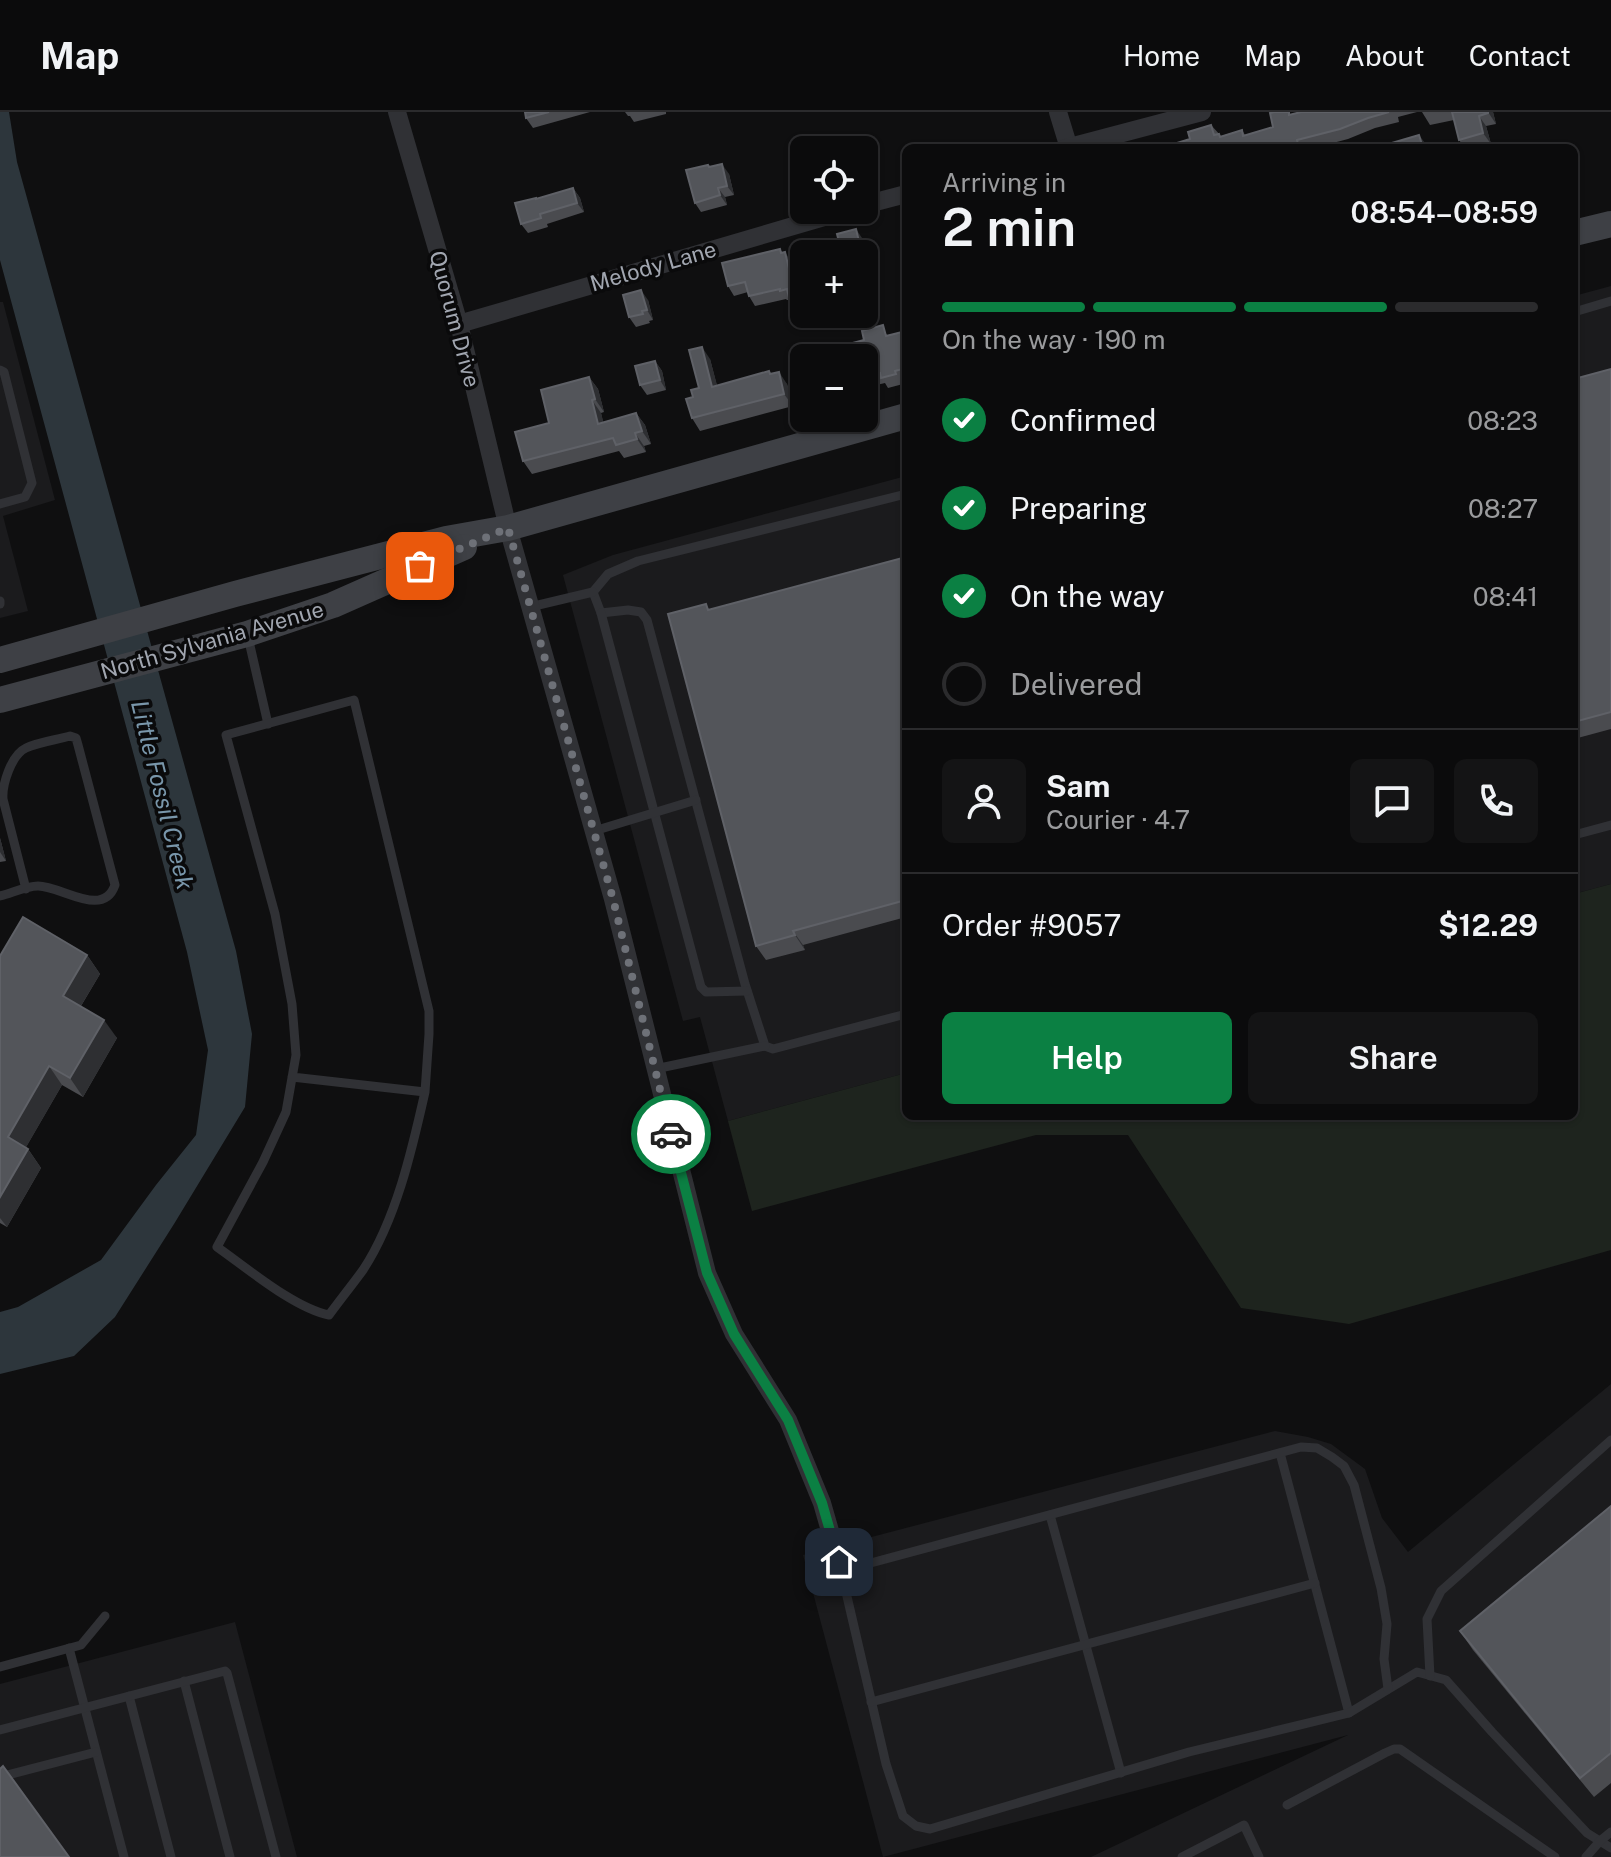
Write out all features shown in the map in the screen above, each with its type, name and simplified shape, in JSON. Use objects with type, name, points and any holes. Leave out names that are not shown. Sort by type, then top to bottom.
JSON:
[{"type":"street","name":"Quorum Drive","points":[[397,112],[459,324],[508,528],[613,899],[707,1273],[734,1334],[788,1420],[822,1503],[840,1567]]},
{"type":"street","points":[[1058,112],[1067,144]]},
{"type":"street","points":[[1083,144],[1202,112]]},
{"type":"street","points":[[878,201],[902,195]]},
{"type":"street","name":"Melody Lane","points":[[459,324],[800,224]]},
{"type":"street","points":[[1578,232],[1611,224]]},
{"type":"street","name":"North Sylvania Avenue","points":[[0,660],[446,539],[508,528],[902,417]]},
{"type":"street","name":"North Sylvania Avenue","points":[[0,700],[247,634],[333,605],[508,528]]},
{"type":"street","points":[[235,594],[247,634]]},
{"type":"lane","points":[[1578,311],[1611,301]]},
{"type":"lane","points":[[0,370],[4,372],[32,483],[25,497],[0,504]]},
{"type":"lane","points":[[530,607],[593,592],[608,574],[638,561],[902,495]]},
{"type":"lane","points":[[593,592],[701,987],[706,992],[715,993],[747,991]]},
{"type":"lane","points":[[601,613],[628,610],[641,612],[647,620],[747,991],[765,1046]]},
{"type":"lane","points":[[247,634],[268,724]]},
{"type":"lane","points":[[354,700],[429,1011],[425,1092],[412,1153],[386,1225],[364,1268],[329,1315],[291,1298],[217,1247],[286,1112],[296,1055],[292,1004],[277,924],[226,735],[268,724],[354,700]]},
{"type":"lane","points":[[0,896],[26,889],[37,886],[91,901],[112,892],[115,885],[78,745],[76,738],[70,736],[24,748],[3,784],[3,799],[26,889]]},
{"type":"lane","points":[[594,831],[696,800]]},
{"type":"lane","points":[[1578,834],[1611,825]]},
{"type":"lane","points":[[655,1069],[765,1046],[773,1049],[902,1015]]},
{"type":"lane","points":[[292,1077],[425,1092]]},
{"type":"lane","points":[[1430,1676],[1427,1619],[1441,1591],[1611,1440]]},
{"type":"lane","points":[[1388,1689],[1384,1659],[1387,1624],[1381,1588],[1354,1485],[1344,1466],[1317,1448],[1301,1447],[1050,1515],[840,1567],[886,1764],[903,1816],[916,1826],[930,1829],[1189,1752],[1349,1713],[1417,1672],[1446,1680],[1587,1833],[1611,1848]]},
{"type":"lane","points":[[1280,1453],[1349,1713]]},
{"type":"lane","points":[[1050,1515],[1121,1773]]},
{"type":"lane","points":[[871,1702],[1315,1583]]},
{"type":"lane","points":[[0,1667],[81,1645],[105,1616]]},
{"type":"lane","points":[[69,1648],[124,1857]]},
{"type":"lane","points":[[0,1730],[222,1671],[227,1673],[276,1857]]},
{"type":"lane","points":[[184,1681],[230,1857]]},
{"type":"lane","points":[[129,1696],[171,1857]]},
{"type":"lane","points":[[1287,1805],[1385,1753],[1400,1749],[1555,1857]]},
{"type":"lane","points":[[0,1777],[96,1752]]},
{"type":"lane","points":[[1182,1857],[1244,1825],[1259,1857]]},
{"type":"lane","points":[[1586,1857],[1611,1832]]},
{"type":"shaded area","points":[[1611,286],[1611,884],[1578,893],[1578,295]]},
{"type":"shaded area","points":[[0,302],[3,302],[55,500],[3,516],[28,611],[0,618]]},
{"type":"shaded area","points":[[902,477],[902,1074],[728,1121],[700,1017],[683,1021],[563,575],[613,555]]},
{"type":"shaded area","points":[[1611,884],[1611,1250],[1349,1324],[1241,1308],[1128,1135],[1036,1135],[752,1211],[728,1121],[902,1074],[902,1120],[1578,1120],[1578,893]]},
{"type":"shaded area","points":[[1611,1384],[1611,1857],[1091,1857],[1348,1735],[883,1857],[803,1555],[1275,1431],[1331,1444],[1365,1469],[1382,1518],[1408,1552]]},
{"type":"shaded area","points":[[235,1622],[297,1857],[0,1857],[0,1684]]},
{"type":"water","name":"Little Fossil Creek","points":[[0,112],[9,112],[17,162],[236,951],[252,1034],[245,1107],[115,1317],[74,1356],[0,1374],[0,1312],[18,1307],[101,1260],[196,1135],[208,1050],[187,952],[0,260]]},
{"type":"building","points":[[525,112],[549,112],[526,118]]},
{"type":"building","points":[[1389,112],[1297,140],[1298,144],[1173,144],[1190,139],[1188,132],[1211,125],[1214,135],[1219,134],[1220,137],[1242,130],[1243,136],[1273,127],[1270,113]]},
{"type":"building","points":[[1452,112],[1488,112],[1479,116],[1483,133],[1459,140]]},
{"type":"building","points":[[1419,135],[1422,144],[1392,144]]},
{"type":"building","points":[[722,164],[727,186],[718,188],[720,195],[695,203],[686,170]]},
{"type":"building","points":[[573,188],[577,203],[540,214],[541,218],[521,224],[515,203]]},
{"type":"building","points":[[856,229],[859,240],[838,240],[837,234]]},
{"type":"building","points":[[780,249],[781,253],[785,252],[790,269],[790,298],[787,289],[749,296],[745,282],[728,286],[722,263]]},
{"type":"building","points":[[641,290],[647,310],[629,317],[623,295]]},
{"type":"building","points":[[883,325],[886,336],[902,332],[902,369],[881,378],[878,374],[878,344],[849,344],[864,340],[862,331]]},
{"type":"building","points":[[702,347],[712,387],[769,371],[770,374],[779,372],[784,394],[692,418],[686,399],[693,397],[691,390],[699,388],[689,350]]},
{"type":"building","points":[[655,361],[660,380],[640,385],[635,366]]},
{"type":"building","points":[[1611,369],[1611,712],[1578,721],[1578,378]]},
{"type":"building","points":[[589,377],[598,424],[636,413],[642,431],[635,433],[637,439],[616,445],[613,438],[523,461],[515,432],[549,423],[541,390]]},
{"type":"building","points":[[902,558],[902,901],[793,931],[795,935],[756,946],[668,614],[706,604],[708,610]]},
{"type":"building","points":[[23,917],[87,955],[63,996],[104,1020],[70,1078],[49,1066],[8,1137],[28,1149],[0,1197],[0,956]]},
{"type":"building","points":[[1611,1506],[1611,1753],[1580,1778],[1460,1631]]},
{"type":"building","points":[[3,1766],[69,1857],[0,1857],[0,1769]]},
{"type":"way so far","points":[[420,566],[508,528],[613,899],[671,1134]]},
{"type":"route","points":[[671,1134],[707,1273],[734,1334],[788,1420],[822,1503],[839,1562]]}]
